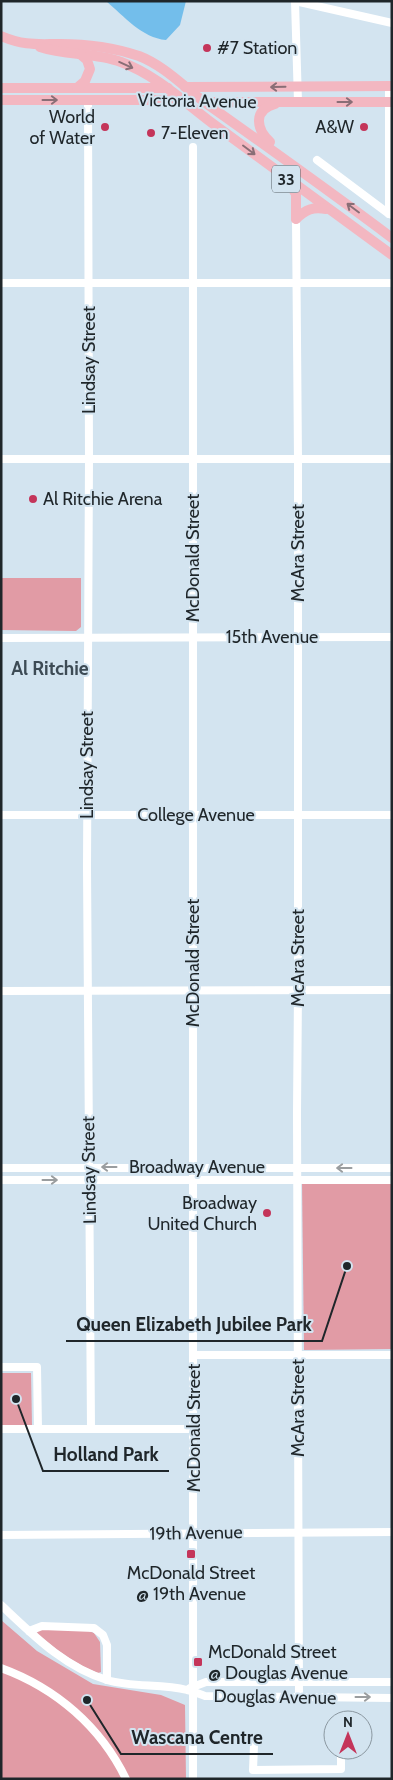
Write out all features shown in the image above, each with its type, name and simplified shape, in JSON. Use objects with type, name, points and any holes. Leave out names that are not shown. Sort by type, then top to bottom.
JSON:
[{"type":"main road","points":[[1,36],[52,51],[101,56],[122,62],[150,76],[167,88]]},
{"type":"main road","points":[[34,45],[62,44],[121,51],[161,67],[186,88]]},
{"type":"main road","points":[[77,88],[86,81],[90,69],[87,60],[80,54]]},
{"type":"main road","name":"Victoria Avenue","points":[[1,88],[390,86]]},
{"type":"main road","name":"33","points":[[167,88],[287,180],[392,256]]},
{"type":"main road","name":"33","points":[[186,88],[307,174],[392,238]]},
{"type":"main road","name":"Victoria Avenue","points":[[1,100],[391,102]]},
{"type":"main road","points":[[292,102],[265,108],[260,114],[258,121],[263,136],[307,174]]},
{"type":"main road","points":[[287,180],[296,194],[296,219]]},
{"type":"main road","points":[[296,219],[312,208],[328,209]]},
{"type":"street","points":[[292,102],[297,86],[296,1],[392,23]]},
{"type":"street","points":[[390,86],[390,215]]},
{"type":"street","name":"Lindsay Street","points":[[88,100],[87,991],[90,1430]]},
{"type":"street","name":"McDonald Street","points":[[193,147],[193,1779]]},
{"type":"street","points":[[317,160],[390,215]]},
{"type":"street","name":"McAra Street","points":[[296,219],[298,459],[297,1180],[299,1697]]},
{"type":"street","points":[[1,283],[392,283]]},
{"type":"street","points":[[1,459],[392,460]]},
{"type":"street","name":"15th Avenue","points":[[1,638],[392,637]]},
{"type":"street","name":"College Avenue","points":[[1,815],[392,815]]},
{"type":"street","points":[[1,991],[392,990]]},
{"type":"street","name":"Broadway Avenue","points":[[1,1168],[392,1168]]},
{"type":"street","name":"Broadway Avenue","points":[[1,1180],[392,1180]]},
{"type":"street","points":[[194,1355],[392,1355]]},
{"type":"street","points":[[1,1367],[37,1367],[38,1430]]},
{"type":"street","points":[[1,1430],[194,1430]]},
{"type":"street","name":"19th Avenue","points":[[1,1535],[392,1532]]},
{"type":"street","name":"Douglas Avenue","points":[[1,1605],[61,1658],[82,1670],[107,1680],[127,1684],[194,1689],[206,1682],[392,1682]]},
{"type":"street","points":[[29,1631],[42,1626],[94,1628],[103,1635],[107,1645],[107,1680]]},
{"type":"street","points":[[1,1668],[40,1686],[75,1711],[104,1742],[126,1779]]},
{"type":"street","name":"Douglas Avenue","points":[[194,1689],[205,1696],[392,1698]]},
{"type":"street","points":[[254,1744],[253,1770],[341,1769],[341,1760]]},
{"type":"street","points":[[301,1770],[301,1779]]},
{"type":"shaded area","points":[[1,578],[81,578],[81,627],[76,631],[1,630]]},
{"type":"shaded area","points":[[302,1182],[392,1183],[392,1349],[304,1350]]},
{"type":"shaded area","points":[[1,1373],[31,1373],[32,1425],[1,1425]]},
{"type":"shaded area","points":[[1,1620],[37,1651],[93,1684],[161,1695],[185,1705],[186,1779],[1,1779]]},
{"type":"shaded area","points":[[40,1630],[86,1630],[94,1633],[100,1642],[101,1672],[98,1673],[66,1656],[38,1635],[37,1632]]},
{"type":"water","points":[[106,1],[186,1],[180,25],[166,40],[141,31]]},
{"type":"place","name":"#7 Station","points":[[207,48]]},
{"type":"place","name":"World of Water","points":[[105,127]]},
{"type":"place","name":"A&W","points":[[364,127]]},
{"type":"place","name":"7-Eleven","points":[[151,133]]},
{"type":"place","name":"Al Ritchie Arena","points":[[33,499]]},
{"type":"place","name":"Broadway United Church","points":[[267,1213]]},
{"type":"place","name":"Queen Elizabeth Jubilee Park","points":[[347,1266]]},
{"type":"place","name":"Holland Park","points":[[16,1399]]},
{"type":"place","name":"McDonald Street @ 19th Avenue","points":[[191,1554]]},
{"type":"place","name":"McDonald Street @ Douglas Avenue","points":[[198,1662]]},
{"type":"place","name":"Wascana Centre","points":[[87,1700]]},
{"type":"district","name":"Al Ritchie","points":[[50,668]]}]
